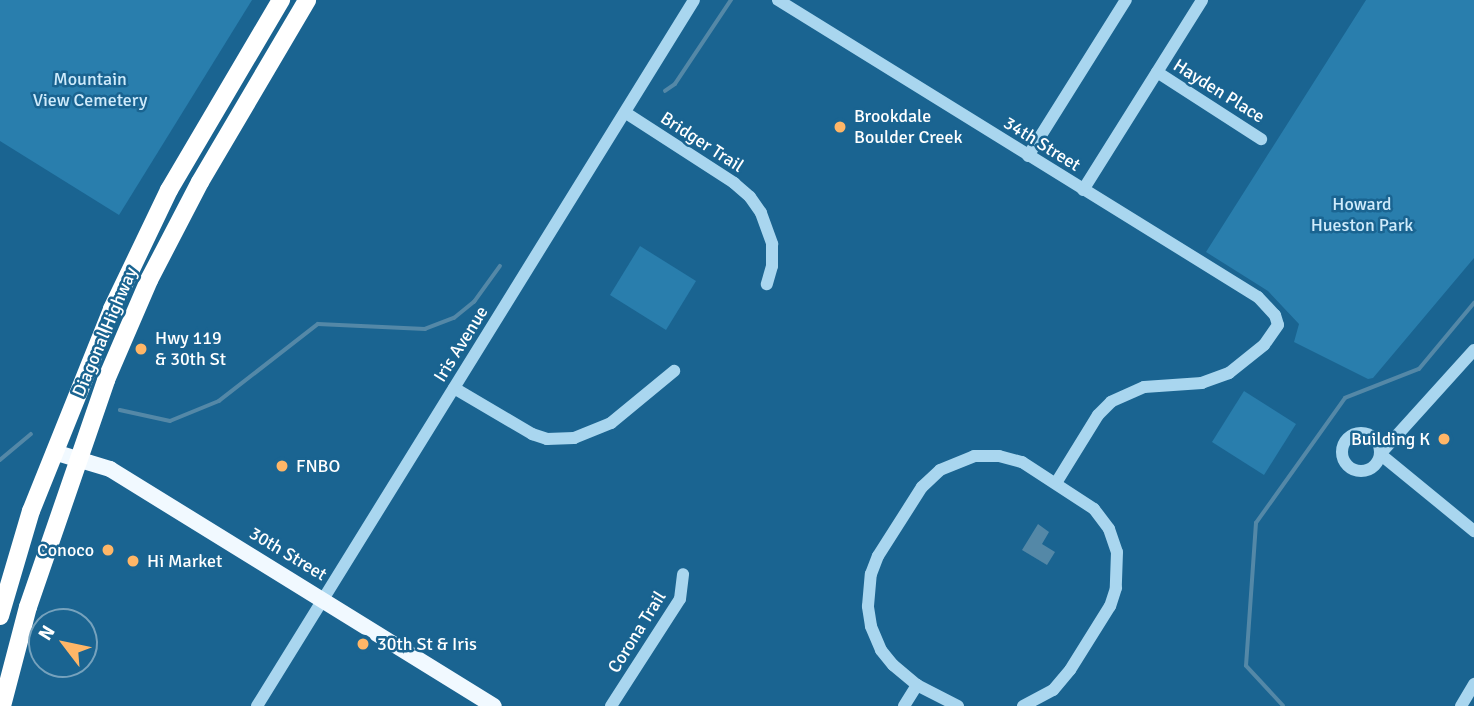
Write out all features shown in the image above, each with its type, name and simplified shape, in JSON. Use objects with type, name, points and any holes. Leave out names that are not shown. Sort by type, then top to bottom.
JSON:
[{"type":"highway","name":"Diagonal Highway","points":[[0,616],[17,552],[54,452],[118,298],[169,190],[281,0]]},
{"type":"highway","name":"Diagonal Highway","points":[[2,706],[28,607],[76,457],[149,280],[225,137],[307,0]]},
{"type":"highway","points":[[205,126],[225,137]]},
{"type":"main road","name":"30th Street","points":[[54,452],[110,469],[324,599],[471,700],[494,706]]},
{"type":"street","name":"Iris Avenue","points":[[257,706],[694,0]]},
{"type":"street","name":"34th Street","points":[[779,0],[1258,296],[1269,306],[1278,325],[1247,362],[1229,373],[1202,383],[1144,387],[1111,402],[1098,415],[1056,483]]},
{"type":"street","points":[[1028,156],[1126,0]]},
{"type":"street","name":"Hayden Place","points":[[1083,190],[1202,0]]},
{"type":"street","name":"Hayden Place","points":[[1157,72],[1261,139]]},
{"type":"street","name":"Bridger Trail","points":[[626,113],[734,183],[750,197],[761,213],[772,244],[772,266],[767,284]]},
{"type":"street","points":[[1474,350],[1380,454],[1474,531]]},
{"type":"street","points":[[454,388],[538,436],[574,438],[606,426],[674,371]]},
{"type":"street","points":[[958,706],[932,701],[893,665],[881,650],[871,626],[867,598],[871,574],[878,556],[922,487],[940,470],[974,456],[999,456],[1022,462],[1094,509],[1109,529],[1117,552],[1116,588],[1110,606],[1070,670],[1053,690],[1023,706]]},
{"type":"street","name":"Corona Trail","points":[[611,706],[680,599],[683,573]]},
{"type":"street","points":[[1461,706],[1474,684]]},
{"type":"street","points":[[904,706],[917,685]]},
{"type":"green space","name":"Mountain View Cemetery","points":[[0,0],[252,0],[119,215],[0,141]]},
{"type":"green space","name":"Howard Hueston Park","points":[[1366,0],[1474,0],[1474,258],[1373,378],[1368,379],[1294,342],[1299,324],[1268,291],[1206,252]]},
{"type":"green space","points":[[640,246],[696,281],[666,330],[610,295]]},
{"type":"green space","points":[[1244,391],[1296,424],[1264,475],[1212,442]]},
{"type":"shaded area","points":[[1038,524],[1049,532],[1042,544],[1055,552],[1047,565],[1022,550]]},
{"type":"waterway","points":[[665,91],[675,84],[731,0]]},
{"type":"waterway","points":[[120,410],[170,421],[219,401],[318,324],[425,329],[454,318],[474,302],[500,266]]},
{"type":"waterway","points":[[1283,706],[1246,666],[1256,523],[1345,398],[1419,369],[1474,303]]},
{"type":"waterway","points":[[0,460],[31,434]]},
{"type":"place","name":"Brookdale Boulder Creek","points":[[840,127]]},
{"type":"place","name":"Hwy 119 & 30th St","points":[[141,349]]},
{"type":"place","name":"Building K","points":[[1444,439]]},
{"type":"place","name":"FNBO","points":[[282,466]]},
{"type":"place","name":"Conoco","points":[[108,550]]},
{"type":"place","name":"Hi Market","points":[[133,561]]},
{"type":"place","name":"30th St & Iris","points":[[363,644]]}]
